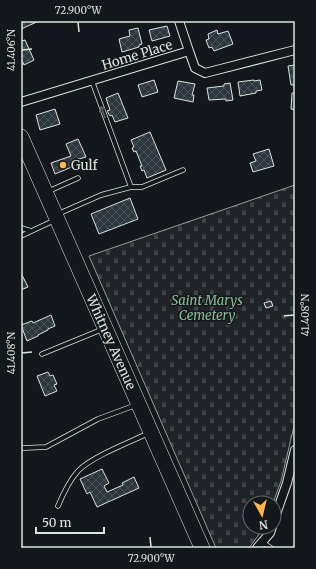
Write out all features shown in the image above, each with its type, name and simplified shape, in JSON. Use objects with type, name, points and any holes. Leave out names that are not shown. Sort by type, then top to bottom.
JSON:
[{"type":"highway","name":"Whitney Avenue","points":[[21,137],[202,548]]},
{"type":"street","points":[[179,21],[189,51]]},
{"type":"street","name":"Home Place","points":[[21,102],[189,51],[195,68],[205,73],[295,50]]},
{"type":"street","points":[[282,497],[295,450]]},
{"type":"street","points":[[260,545],[268,535]]},
{"type":"lane","points":[[92,81],[131,187]]},
{"type":"lane","points":[[21,236],[101,195],[131,187],[142,187],[183,170]]},
{"type":"lane","points":[[46,193],[78,178]]},
{"type":"lane","points":[[22,228],[32,231]]},
{"type":"lane","points":[[42,354],[105,328]]},
{"type":"lane","points":[[21,447],[46,447],[98,419],[139,405]]},
{"type":"lane","points":[[58,506],[70,482],[78,471],[113,450],[151,432]]},
{"type":"lane","points":[[260,545],[271,548]]},
{"type":"green space","name":"Saint Marys Cemetery","points":[[295,185],[295,422],[281,481],[276,495],[242,495],[242,535],[259,535],[249,548],[216,548],[89,256]]},
{"type":"building","points":[[21,21],[39,21],[21,29]]},
{"type":"building","points":[[167,26],[170,36],[152,41],[149,30]]},
{"type":"building","points":[[138,28],[142,44],[139,45],[139,47],[122,52],[119,39],[130,36],[129,30]]},
{"type":"building","points":[[217,30],[218,34],[228,31],[233,44],[214,51],[212,47],[209,48],[206,40],[209,39],[208,34]]},
{"type":"building","points":[[25,40],[34,60],[24,65],[21,58],[21,41]]},
{"type":"building","points":[[295,65],[295,85],[291,85],[288,66]]},
{"type":"building","points":[[154,80],[158,92],[142,97],[138,85]]},
{"type":"building","points":[[260,80],[262,90],[256,91],[256,93],[240,96],[238,82]]},
{"type":"building","points":[[178,81],[195,84],[192,95],[194,95],[193,102],[174,98]]},
{"type":"building","points":[[230,83],[233,100],[209,100],[207,88],[224,86],[224,84]]},
{"type":"building","points":[[118,93],[128,118],[115,122],[112,115],[110,116],[107,111],[110,110],[106,98]]},
{"type":"building","points":[[292,93],[295,93],[295,110],[291,109]]},
{"type":"building","points":[[55,109],[60,124],[40,130],[36,115]]},
{"type":"building","points":[[150,132],[166,170],[147,178],[144,170],[142,171],[140,166],[142,166],[136,151],[134,152],[132,148],[134,147],[131,140]]},
{"type":"building","points":[[78,139],[86,157],[72,161],[74,166],[55,174],[51,163],[71,156],[66,144]]},
{"type":"building","points":[[269,149],[274,166],[253,172],[250,163],[256,161],[253,154]]},
{"type":"building","points":[[130,198],[138,219],[99,234],[91,214]]},
{"type":"building","points":[[21,273],[28,287],[21,290]]},
{"type":"building","points":[[271,301],[273,306],[266,308],[264,303]]},
{"type":"building","points":[[51,315],[55,326],[27,341],[21,325],[32,321],[33,323]]},
{"type":"building","points":[[48,372],[50,376],[53,375],[57,384],[54,385],[57,391],[45,396],[37,376]]},
{"type":"building","points":[[102,469],[109,483],[104,486],[107,492],[123,485],[122,483],[134,477],[139,488],[97,507],[90,492],[87,494],[80,479]]},
{"type":"place","name":"Gulf","points":[[63,165]]}]
